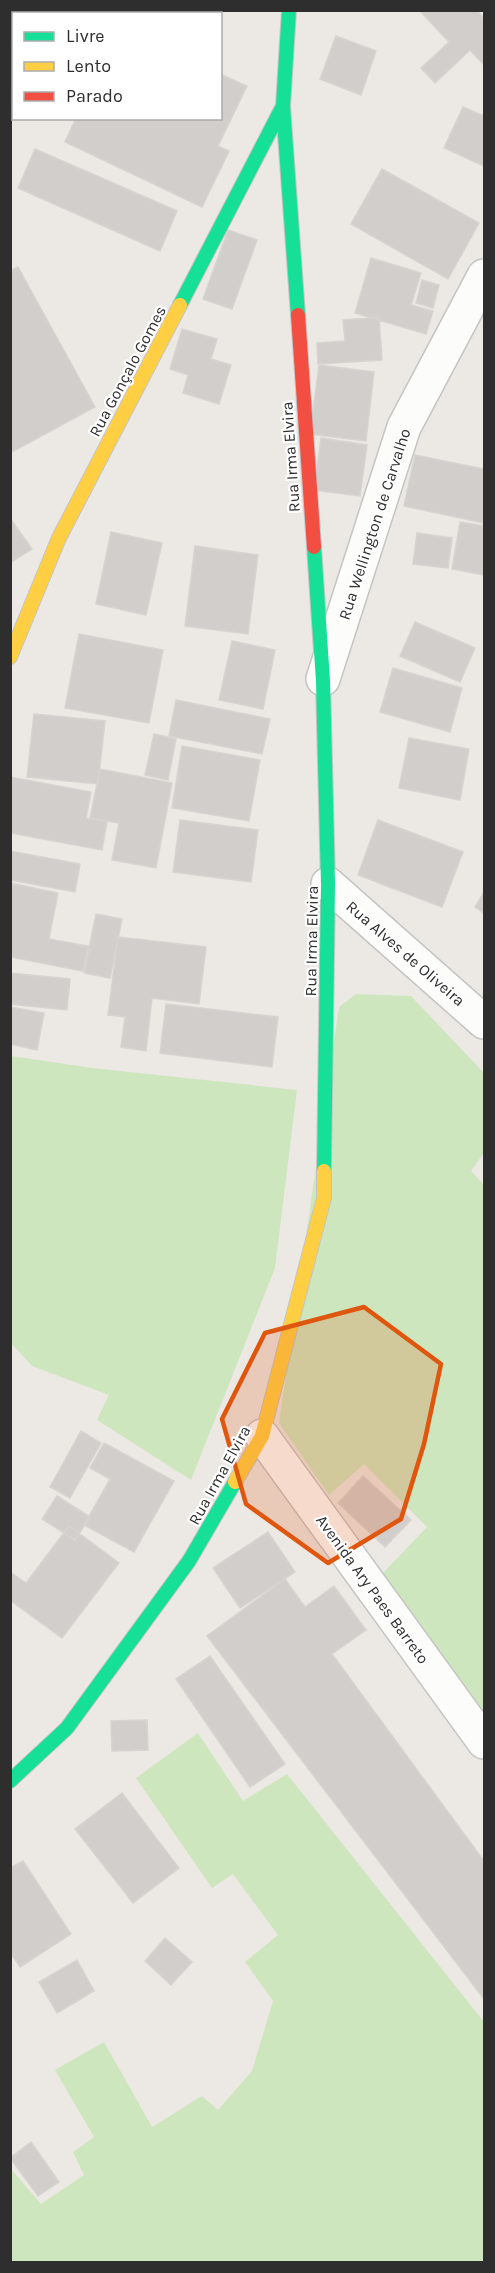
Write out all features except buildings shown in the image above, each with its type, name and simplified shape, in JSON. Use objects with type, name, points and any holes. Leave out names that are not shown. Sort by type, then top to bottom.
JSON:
[{"type":"street","name":"Rua Irma Elvira","points":[[10,1781],[67,1728],[176,1580],[262,1436],[292,1312],[324,1198],[328,884],[322,681],[283,106],[289,10]]},
{"type":"street","name":"Rua Gonçalo Gomes","points":[[10,657],[58,538],[283,106]]},
{"type":"street","name":"Rua Wellington de Carvalho","points":[[322,681],[404,427],[484,276]]},
{"type":"street","name":"Rua Alves de Oliveira","points":[[328,884],[484,1022]]},
{"type":"street","name":"Avenida Ary Paes Barreto","points":[[262,1436],[484,1742]]},
{"type":"highlighted area","points":[[364,1307],[441,1364],[424,1444],[401,1519],[328,1563],[246,1504],[222,1419],[265,1333]]},
{"type":"green space","points":[[356,994],[411,996],[484,1073],[484,1153],[471,1171],[484,1185],[484,1720],[382,1574],[427,1527],[364,1464],[329,1495],[279,1423],[339,1007]]},
{"type":"green space","points":[[11,1056],[92,1068],[297,1090],[275,1268],[191,1480],[97,1420],[109,1395],[32,1366],[11,1343]]},
{"type":"green space","points":[[198,1733],[243,1801],[287,1774],[484,2022],[484,2262],[11,2262],[11,2169],[41,2204],[84,2175],[73,2152],[94,2137],[55,2070],[104,2042],[152,2127],[202,2096],[218,2110],[252,2071],[273,2001],[245,1962],[278,1935],[233,1874],[212,1888],[136,1778]]},
{"type":"traffic: fast","points":[[289,10],[283,106],[298,315]]},
{"type":"traffic: fast","points":[[180,305],[283,106]]},
{"type":"traffic: fast","points":[[314,547],[323,681],[328,884],[324,1171]]},
{"type":"traffic: fast","points":[[10,1781],[67,1728],[189,1561],[235,1482]]},
{"type":"traffic: slow","points":[[10,657],[59,538],[180,305]]},
{"type":"traffic: slow","points":[[235,1482],[262,1436],[324,1198],[324,1171]]},
{"type":"traffic: jam","points":[[298,315],[314,547]]}]
